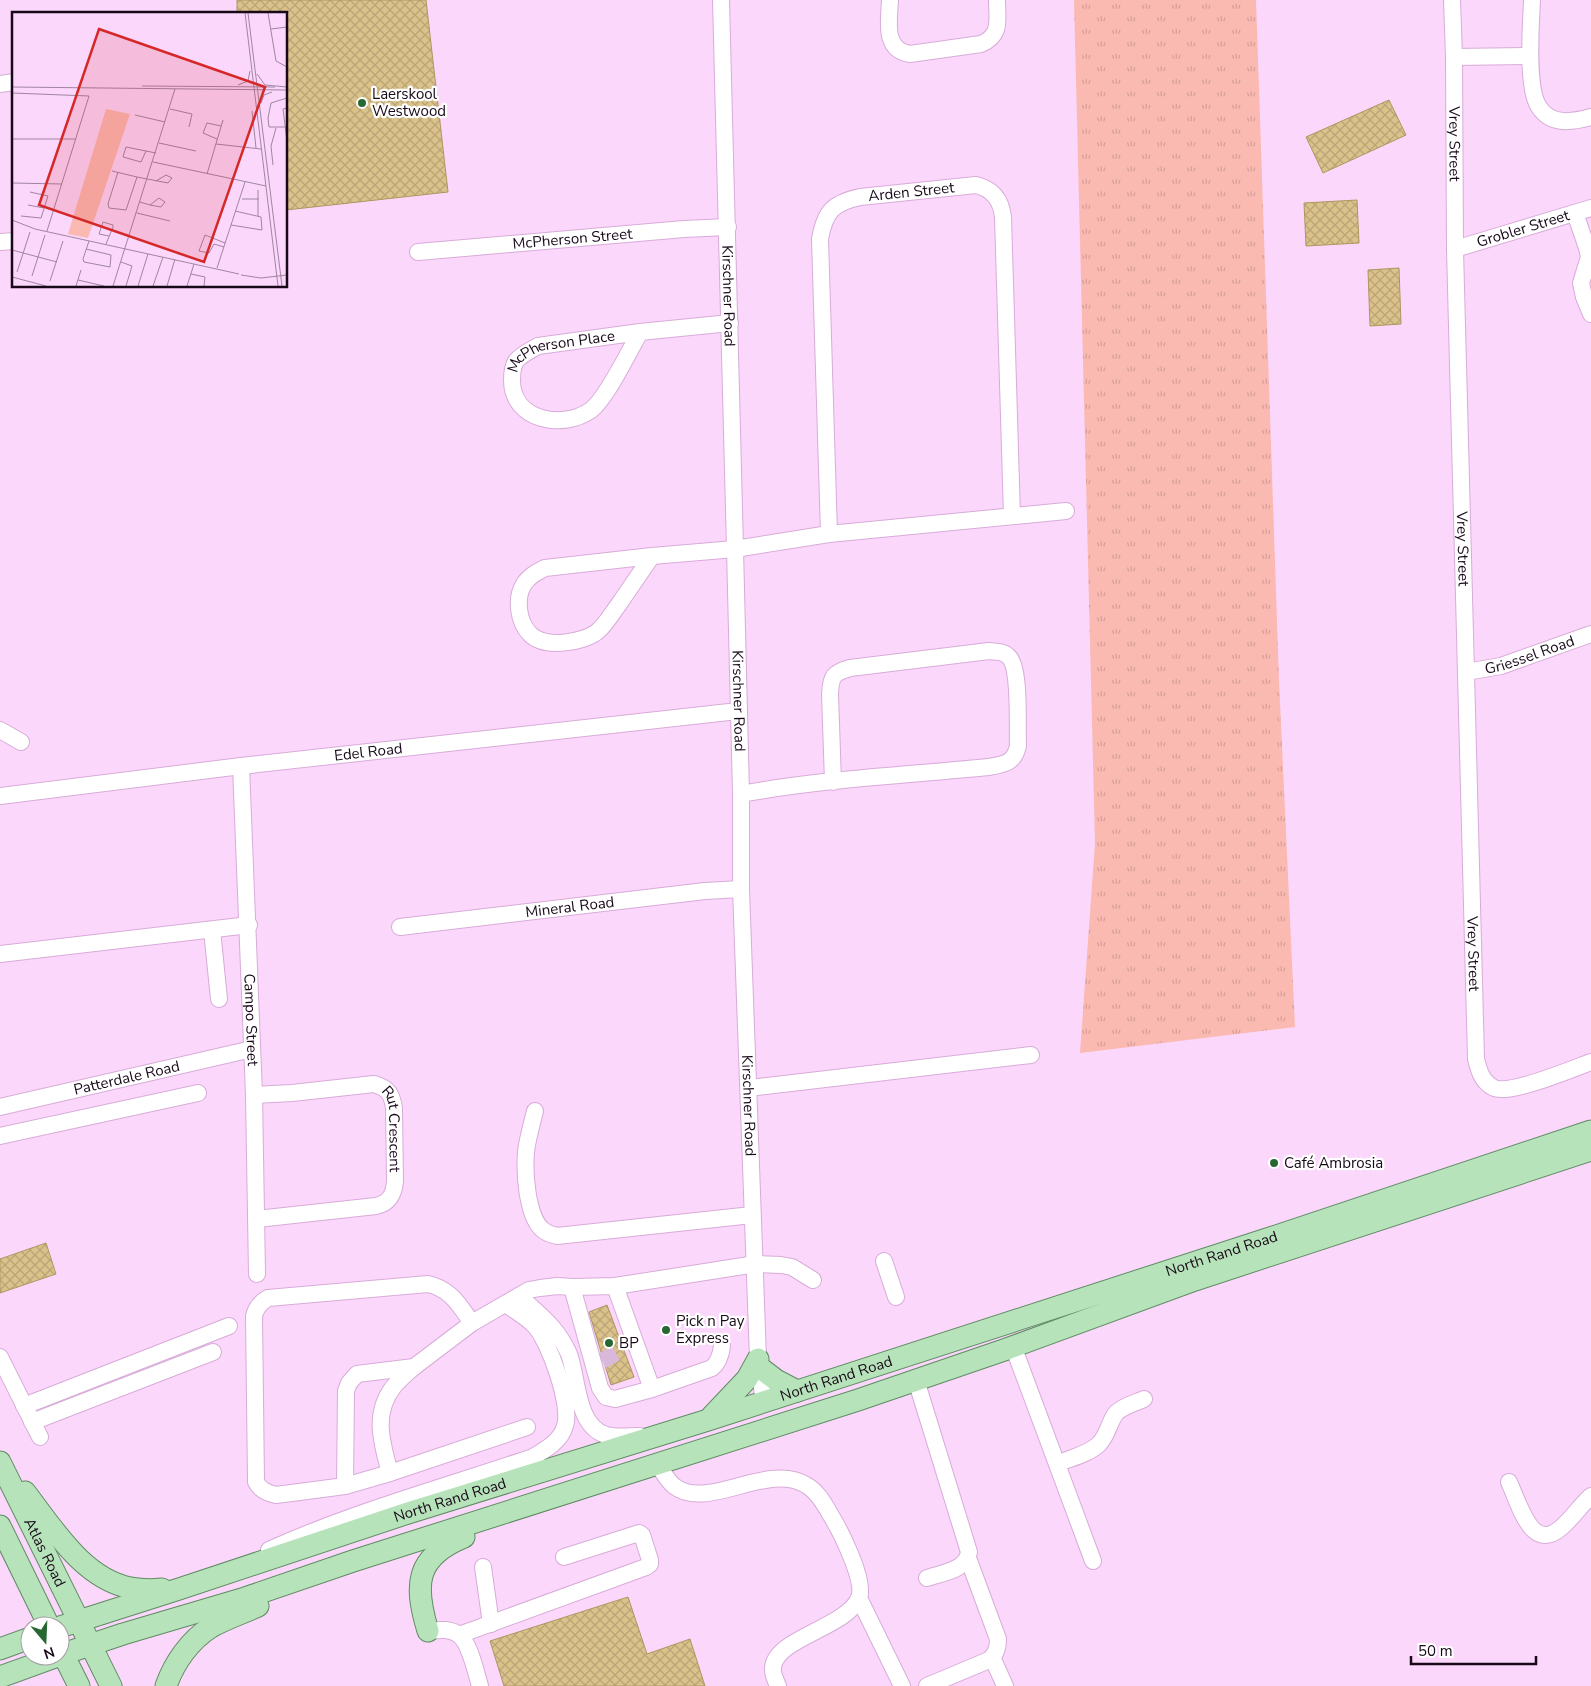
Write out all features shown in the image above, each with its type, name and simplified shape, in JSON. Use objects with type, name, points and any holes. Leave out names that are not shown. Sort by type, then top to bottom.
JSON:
[{"type":"main road","name":"North Rand Road","points":[[70,1624],[408,1513],[764,1402],[1267,1239],[1591,1131]]},
{"type":"main road","name":"North Rand Road","points":[[70,1651],[245,1598],[658,1465],[1009,1348],[1195,1280],[1591,1150]]},
{"type":"main road","points":[[764,1402],[777,1410],[796,1409],[890,1380],[1009,1348]]},
{"type":"main road","points":[[708,1420],[747,1379],[759,1363],[776,1380],[797,1391]]},
{"type":"main road","points":[[0,1461],[70,1550],[93,1570],[110,1580],[130,1588],[148,1590],[179,1589]]},
{"type":"main road","name":"Atlas Road","points":[[0,1461],[66,1616]]},
{"type":"main road","points":[[428,1631],[422,1611],[419,1586],[422,1573],[428,1562],[440,1550],[460,1539],[556,1498]]},
{"type":"main road","name":"Atlas Road","points":[[0,1526],[44,1616]]},
{"type":"main road","points":[[166,1686],[172,1670],[181,1656],[195,1640],[210,1628],[353,1562]]},
{"type":"main road","name":"Atlas Road","points":[[70,1625],[90,1645],[111,1686]]},
{"type":"main road","points":[[0,1649],[20,1642]]},
{"type":"main road","name":"North Rand Road","points":[[0,1676],[27,1666]]},
{"type":"main road","points":[[68,1666],[80,1686]]},
{"type":"street","name":"Kirschner Road","points":[[721,0],[735,550],[740,889],[749,1088],[752,1216],[756,1264],[759,1363],[764,1402]]},
{"type":"street","points":[[890,0],[889,30],[891,40],[894,47],[902,53],[910,54],[981,44],[990,40],[997,28],[997,0]]},
{"type":"street","name":"Vrey Street","points":[[1452,0],[1455,249],[1476,1059],[1479,1072],[1485,1083],[1495,1089],[1507,1089],[1525,1085],[1591,1062]]},
{"type":"street","points":[[1532,0],[1530,56],[1534,95],[1538,106],[1546,115],[1554,120],[1565,122],[1591,117]]},
{"type":"street","points":[[1454,57],[1530,56]]},
{"type":"street","name":"Arden Street","points":[[829,534],[820,239],[826,215],[840,203],[860,197],[976,185],[986,187],[994,194],[1002,207],[1012,516]]},
{"type":"street","name":"Grobler Street","points":[[1455,249],[1591,208]]},
{"type":"street","points":[[1575,213],[1588,248],[1589,257],[1581,283],[1591,314]]},
{"type":"street","name":"McPherson Street","points":[[418,252],[684,229],[728,227]]},
{"type":"street","name":"McPherson Place","points":[[640,332],[602,398],[592,409],[580,416],[564,420],[546,419],[532,415],[522,407],[515,396],[512,374],[515,363],[525,353],[538,346],[640,332],[730,323]]},
{"type":"street","points":[[652,556],[598,631],[584,639],[565,643],[545,642],[530,636],[524,626],[519,598],[524,585],[532,575],[545,568],[652,556],[735,550],[829,534],[1066,511]]},
{"type":"street","name":"Griessel Road","points":[[1466,672],[1501,666],[1591,634]]},
{"type":"street","points":[[740,794],[779,787],[833,782],[990,767],[1011,761],[1015,756],[1018,746],[1016,678],[1015,666],[1012,660],[1007,654],[989,651],[850,668],[839,671],[833,676],[830,683],[833,782]]},
{"type":"street","name":"Edel Road","points":[[0,796],[241,766],[738,711]]},
{"type":"street","points":[[0,730],[21,742]]},
{"type":"street","name":"Campo Street","points":[[241,766],[254,1095],[257,1274]]},
{"type":"street","name":"Mineral Road","points":[[400,927],[705,891],[740,889]]},
{"type":"street","points":[[0,954],[248,925]]},
{"type":"street","points":[[212,930],[219,999]]},
{"type":"street","name":"Patterdale Road","points":[[0,1107],[252,1049]]},
{"type":"street","points":[[749,1088],[1031,1055]]},
{"type":"street","name":"Rut Crescent","points":[[254,1095],[374,1084],[383,1086],[389,1091],[393,1098],[394,1108],[394,1191],[390,1199],[384,1204],[257,1220]]},
{"type":"street","points":[[1,1133],[198,1093]]},
{"type":"street","points":[[535,1111],[527,1146],[529,1206],[538,1226],[546,1232],[557,1236],[752,1216]]},
{"type":"street","points":[[884,1262],[896,1297]]},
{"type":"street","points":[[390,1473],[380,1432],[381,1416],[386,1399],[394,1387],[414,1366],[472,1323],[529,1290],[557,1286],[615,1286],[756,1264],[792,1267],[813,1280]]},
{"type":"street","points":[[472,1323],[447,1291],[439,1286],[428,1284],[268,1298],[259,1305],[254,1316],[257,1485],[262,1490],[276,1495],[345,1486],[390,1473],[527,1427]]},
{"type":"street","points":[[615,1286],[630,1346],[652,1389]]},
{"type":"street","points":[[572,1287],[598,1363],[600,1388],[606,1397],[615,1399],[652,1389],[712,1368],[717,1364],[722,1346]]},
{"type":"street","points":[[513,1300],[552,1325],[559,1334],[569,1355],[582,1409],[588,1421],[596,1429],[604,1435],[614,1437],[653,1437]]},
{"type":"street","points":[[225,1574],[255,1557],[290,1541],[532,1457],[546,1450],[559,1438],[565,1426],[566,1403],[548,1347],[542,1335],[513,1300]]},
{"type":"street","points":[[24,1406],[229,1326]]},
{"type":"street","points":[[1009,1348],[1057,1464],[1093,1561]]},
{"type":"street","points":[[32,1422],[213,1352]]},
{"type":"street","points":[[0,1356],[40,1437]]},
{"type":"street","points":[[562,1391],[598,1363]]},
{"type":"street","points":[[345,1486],[346,1391],[349,1383],[357,1374],[414,1366]]},
{"type":"street","points":[[916,1380],[969,1552],[964,1564],[927,1578]]},
{"type":"street","points":[[1057,1464],[1091,1450],[1107,1434],[1116,1414],[1124,1407],[1144,1399]]},
{"type":"street","points":[[658,1465],[673,1485],[682,1491],[696,1493],[712,1492],[776,1478],[790,1479],[806,1484],[816,1493],[831,1514],[846,1544],[861,1586],[859,1598],[852,1608],[839,1618],[788,1645],[776,1658],[773,1668],[778,1686]]},
{"type":"street","points":[[1509,1482],[1528,1524],[1534,1532],[1541,1536],[1558,1531],[1583,1502],[1591,1496]]},
{"type":"street","points":[[459,1635],[650,1564],[642,1535],[639,1533],[564,1556]]},
{"type":"street","points":[[926,1686],[992,1657],[998,1645],[998,1639],[968,1558]]},
{"type":"street","points":[[482,1567],[490,1624]]},
{"type":"street","points":[[859,1598],[902,1686]]},
{"type":"street","points":[[428,1631],[449,1631],[459,1635],[469,1651],[480,1686]]},
{"type":"street","points":[[992,1657],[1005,1686]]},
{"type":"green space","points":[[1074,0],[1256,0],[1279,681],[1295,1027],[1080,1053],[1095,843]]},
{"type":"building","name":"Laerskool Westwood","points":[[237,0],[426,0],[448,192],[288,210],[288,12],[237,12]]},
{"type":"building","points":[[1389,100],[1406,135],[1323,173],[1306,137]]},
{"type":"building","points":[[1357,200],[1359,243],[1306,246],[1304,203]]},
{"type":"building","points":[[1399,268],[1401,324],[1370,326],[1368,270]]},
{"type":"building","points":[[46,1243],[56,1274],[0,1293],[0,1259]]},
{"type":"building","points":[[607,1305],[634,1377],[611,1385],[589,1312]]},
{"type":"building","points":[[628,1597],[647,1654],[690,1639],[705,1686],[504,1686],[490,1641]]},
{"type":"tunnel","points":[[602,1361],[623,1349]]},
{"type":"place","name":"Laerskool Westwood","points":[[362,103]]},
{"type":"place","name":"Café Ambrosia","points":[[1274,1163]]},
{"type":"place","name":"Pick n Pay Express","points":[[666,1330]]},
{"type":"place","name":"BP","points":[[609,1343]]}]
